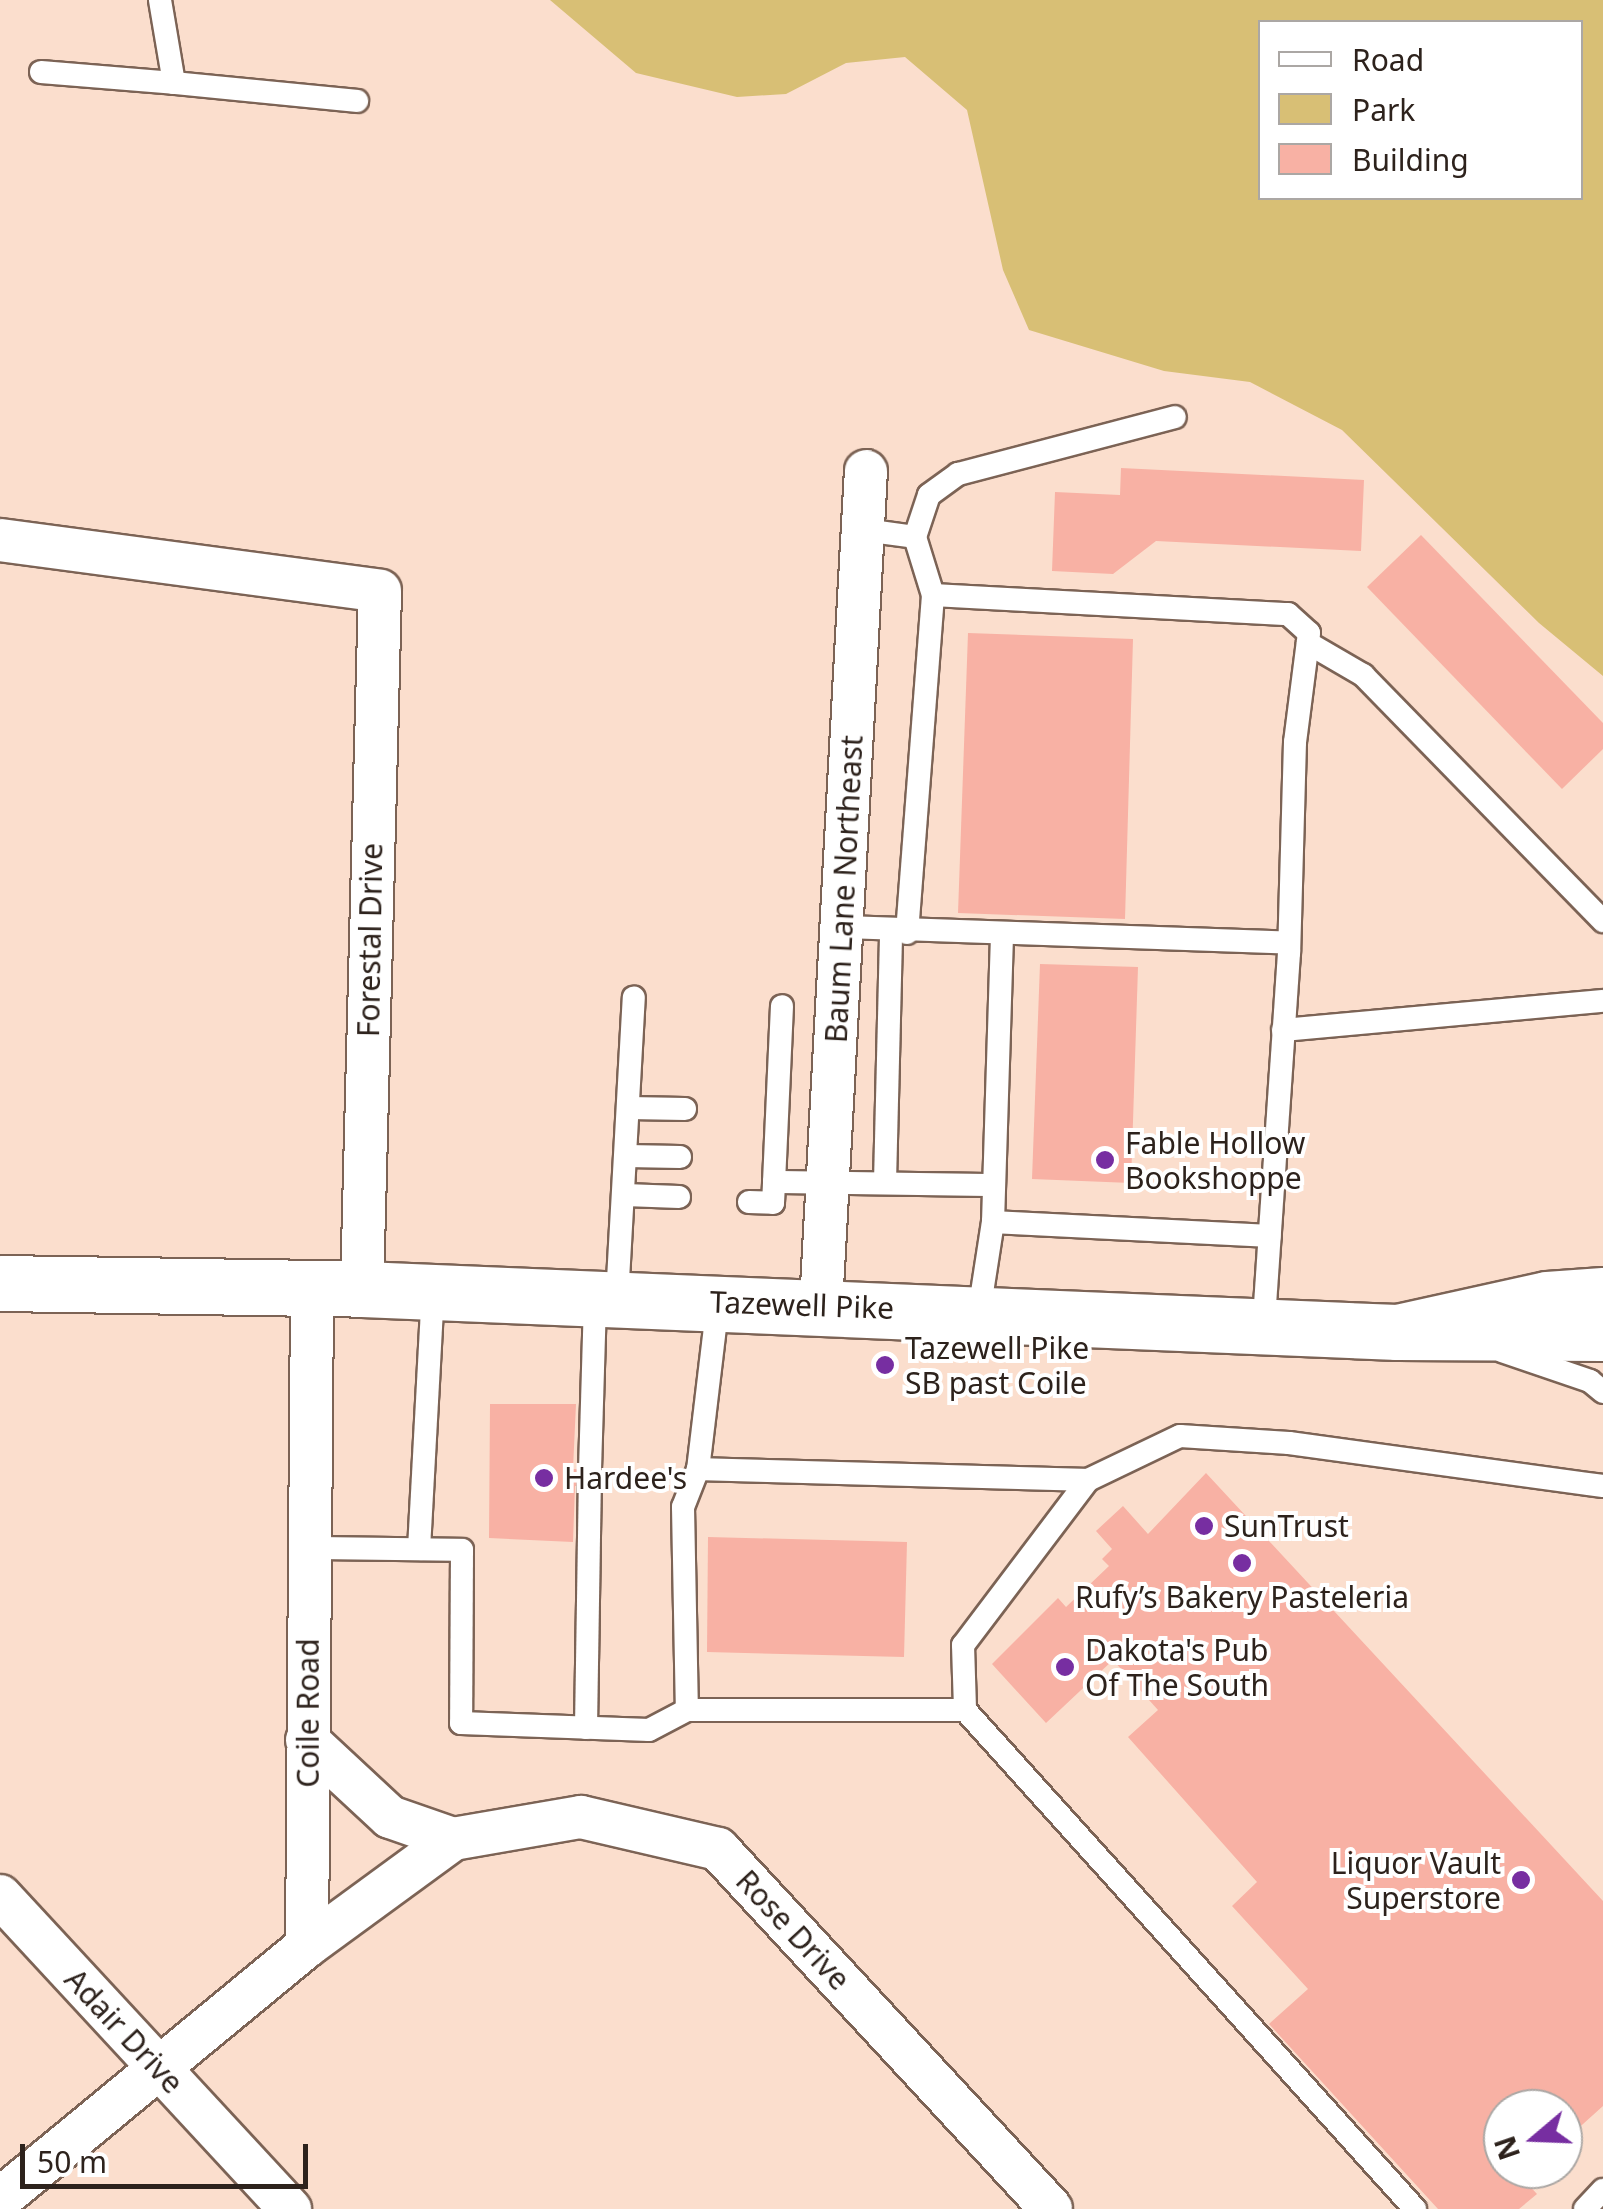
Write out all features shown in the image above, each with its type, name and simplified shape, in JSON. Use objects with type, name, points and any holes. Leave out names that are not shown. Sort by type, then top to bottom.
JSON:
[{"type":"main road","name":"Tazewell Pike","points":[[0,1283],[434,1291],[1422,1332],[1603,1333]]},
{"type":"main road","points":[[1422,1332],[1547,1300],[1603,1295]]},
{"type":"street","name":"Baum Lane Northeast","points":[[822,1306],[866,472]]},
{"type":"street","name":"Forestal Drive","points":[[0,540],[380,591],[337,1288]]},
{"type":"street","name":"Coile Road","points":[[307,1946],[309,1548],[337,1288]]},
{"type":"street","name":"Rose Drive","points":[[307,1740],[390,1817],[452,1838]]},
{"type":"street","name":"Rose Drive","points":[[307,1946],[452,1838],[582,1817],[718,1849],[1051,2209]]},
{"type":"street","name":"Adair Drive","points":[[0,1896],[290,2209]]},
{"type":"street","points":[[0,2200],[307,1946]]},
{"type":"lane","points":[[160,0],[174,83]]},
{"type":"lane","points":[[40,72],[357,100]]},
{"type":"lane","points":[[885,1182],[899,932],[933,595],[915,537],[930,494],[958,474],[1175,417]]},
{"type":"lane","points":[[864,530],[915,537]]},
{"type":"lane","points":[[933,595],[1288,614],[1309,634],[1294,742],[1289,943],[1264,1324]]},
{"type":"lane","points":[[1308,642],[1363,674],[1603,921]]},
{"type":"lane","points":[[842,927],[1002,936],[1289,943]]},
{"type":"lane","points":[[979,1312],[993,1222],[1002,936]]},
{"type":"lane","points":[[586,1728],[590,1478],[606,1298],[625,1194],[634,997]]},
{"type":"lane","points":[[1283,1030],[1603,1000]]},
{"type":"lane","points":[[749,1202],[773,1203],[767,1168],[766,1110],[782,1006]]},
{"type":"lane","points":[[629,1108],[685,1109]]},
{"type":"lane","points":[[627,1156],[680,1158]]},
{"type":"lane","points":[[767,1168],[828,1182],[994,1184]]},
{"type":"lane","points":[[625,1194],[679,1197]]},
{"type":"lane","points":[[993,1222],[1270,1236]]},
{"type":"lane","points":[[419,1549],[434,1291]]},
{"type":"lane","points":[[687,1710],[683,1507],[698,1469],[718,1302]]},
{"type":"lane","points":[[1422,1332],[1590,1380],[1603,1392]]},
{"type":"lane","points":[[698,1469],[1088,1480],[1180,1436],[1289,1443],[1603,1486]]},
{"type":"lane","points":[[1088,1480],[963,1645],[965,1710],[1415,2209]]},
{"type":"lane","points":[[309,1548],[462,1550],[460,1723],[648,1730],[687,1710],[965,1710]]},
{"type":"lane","points":[[1585,2209],[1603,2190]]},
{"type":"green space","points":[[550,0],[1603,0],[1603,676],[1539,623],[1342,430],[1250,382],[1164,371],[1029,330],[1003,270],[967,110],[905,57],[846,63],[786,94],[737,97],[636,73]]},
{"type":"building","points":[[1121,468],[1364,480],[1361,551],[1156,541],[1113,574],[1052,571],[1055,492],[1120,495]]},
{"type":"building","points":[[1421,535],[1603,723],[1603,749],[1562,789],[1367,587]]},
{"type":"building","points":[[968,633],[1133,639],[1125,919],[958,913]]},
{"type":"building","points":[[1040,964],[1138,967],[1131,1183],[1032,1179]]},
{"type":"building","name":"Hardee's","points":[[490,1404],[576,1404],[573,1469],[598,1470],[598,1486],[575,1486],[573,1542],[489,1538]]},
{"type":"building","points":[[1206,1473],[1603,1901],[1603,2106],[1583,2124],[1583,2089],[1483,2089],[1483,2189],[1532,2189],[1537,2194],[1519,2209],[1438,2209],[1269,2024],[1308,1989],[1232,1906],[1257,1882],[1128,1737],[1158,1710],[1113,1660],[1046,1723],[992,1664],[1058,1598],[1066,1607],[1109,1566],[1102,1559],[1112,1549],[1096,1531],[1123,1506],[1148,1534]]},
{"type":"building","points":[[708,1537],[907,1542],[904,1657],[707,1652]]},
{"type":"place","name":"Fable Hollow Bookshoppe","points":[[1105,1160]]},
{"type":"place","name":"Tazewell Pike SB past Coile","points":[[885,1365]]},
{"type":"place","name":"Hardee's","points":[[544,1478]]},
{"type":"place","name":"SunTrust","points":[[1204,1526]]},
{"type":"place","name":"Rufy’s Bakery Pasteleria","points":[[1242,1563]]},
{"type":"place","name":"Dakota's Pub Of The South","points":[[1065,1667]]},
{"type":"place","name":"Liquor Vault Superstore","points":[[1521,1880]]}]
